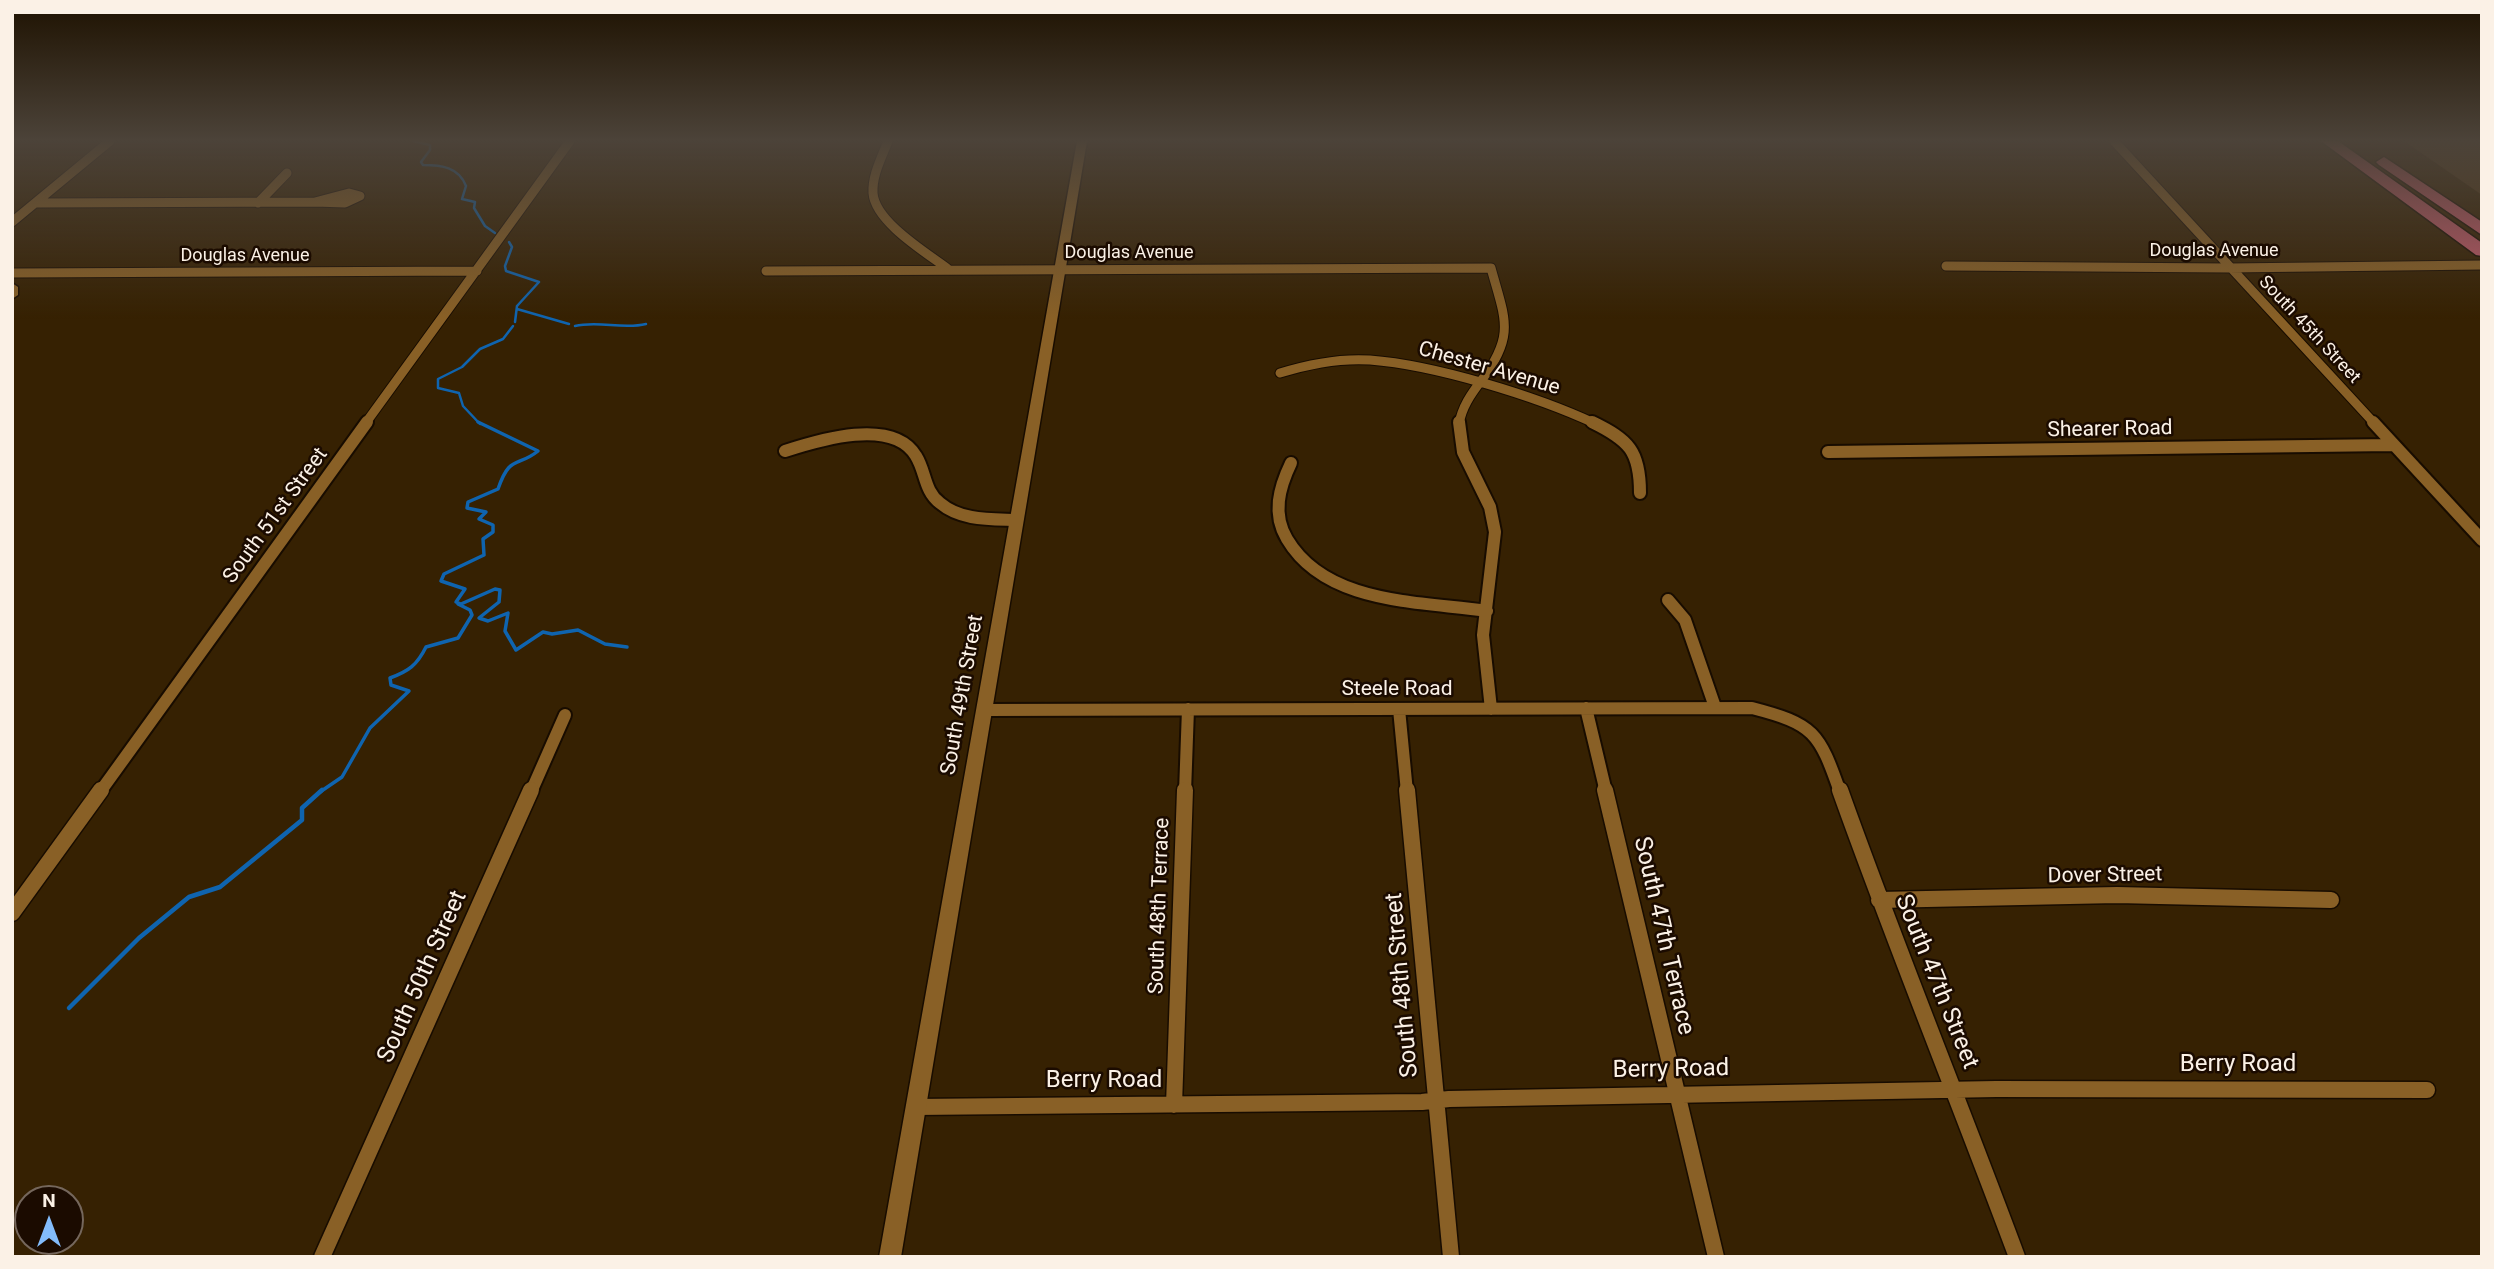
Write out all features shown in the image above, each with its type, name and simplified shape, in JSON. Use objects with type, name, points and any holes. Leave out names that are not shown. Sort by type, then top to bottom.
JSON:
[{"type":"highway","points":[[2407,200],[2481,255]]},
{"type":"highway","points":[[2439,200],[2482,230]]},
{"type":"street","points":[[12,222],[38,200]]},
{"type":"street","name":"South 51st Street","points":[[12,913],[528,200]]},
{"type":"street","points":[[875,200],[886,219],[948,269]]},
{"type":"street","name":"South 49th Street","points":[[890,1257],[1072,200]]},
{"type":"street","name":"South 45th Street","points":[[2168,200],[2482,540]]},
{"type":"street","points":[[35,203],[316,202]]},
{"type":"street","name":"Douglas Avenue","points":[[1946,266],[2229,268],[2481,255]]},
{"type":"street","name":"Douglas Avenue","points":[[766,271],[1491,268],[1504,324],[1505,341],[1478,384]]},
{"type":"street","name":"Douglas Avenue","points":[[12,273],[477,271]]},
{"type":"street","points":[[12,287],[12,296]]},
{"type":"street","name":"Chester Avenue","points":[[1280,373],[1329,360],[1393,363],[1478,384],[1576,415],[1626,441],[1640,469],[1640,493]]},
{"type":"street","points":[[1478,384],[1463,409],[1458,430],[1466,459],[1483,491],[1493,519],[1483,635],[1491,709]]},
{"type":"street","points":[[785,451],[816,440],[842,436],[873,434],[895,439],[915,454],[928,492],[940,504],[953,512],[969,516],[1017,520]]},
{"type":"street","name":"Shearer Road","points":[[1828,452],[2392,445]]},
{"type":"street","points":[[1291,463],[1282,477],[1278,524],[1288,542],[1315,571],[1340,585],[1487,611]]},
{"type":"street","points":[[1668,600],[1685,620],[1715,707]]},
{"type":"street","name":"Steele Road","points":[[984,710],[1715,707],[1752,708],[1774,712],[1807,728]]},
{"type":"street","name":"South 47th Terrace","points":[[1586,708],[1716,1257]]},
{"type":"street","name":"South 48th Terrace","points":[[1174,1105],[1188,709]]},
{"type":"street","name":"South 48th Street","points":[[1399,709],[1451,1257]]},
{"type":"street","name":"South 50th Street","points":[[322,1257],[565,715]]},
{"type":"street","name":"South 47th Street","points":[[1807,728],[1826,751],[1879,900],[1955,1090],[2017,1257]]},
{"type":"street","name":"Dover Street","points":[[1879,900],[2117,895],[2331,900]]},
{"type":"street","name":"Berry Road","points":[[915,1107],[1437,1101],[1955,1090],[2427,1090]]},
{"type":"waterway","points":[[467,200],[475,202],[474,208],[485,226],[495,233]]},
{"type":"waterway","points":[[509,242],[512,247],[505,266],[506,271],[539,282],[517,306],[515,322]]},
{"type":"waterway","points":[[517,309],[569,324]]},
{"type":"waterway","points":[[575,326],[646,324]]},
{"type":"waterway","points":[[478,422],[463,406],[459,393],[438,388],[438,379],[462,367],[480,349],[503,339],[513,326]]},
{"type":"waterway","points":[[478,422],[538,451],[510,466],[498,489],[468,502],[467,508],[486,512],[479,519],[493,525],[493,532],[483,539],[484,555],[444,574],[441,581],[465,589],[456,602],[461,604],[495,589],[500,590],[499,602],[479,618],[488,621],[508,613],[505,631],[516,650],[543,632],[552,634],[578,630],[605,644],[627,647]]},
{"type":"waterway","points":[[320,792],[342,777],[370,728],[409,691],[391,685],[390,678],[412,667],[426,647],[458,638],[472,615],[470,610],[458,604]]},
{"type":"waterway","points":[[69,1008],[139,938],[189,897],[220,887],[302,820],[302,808],[322,790]]}]
